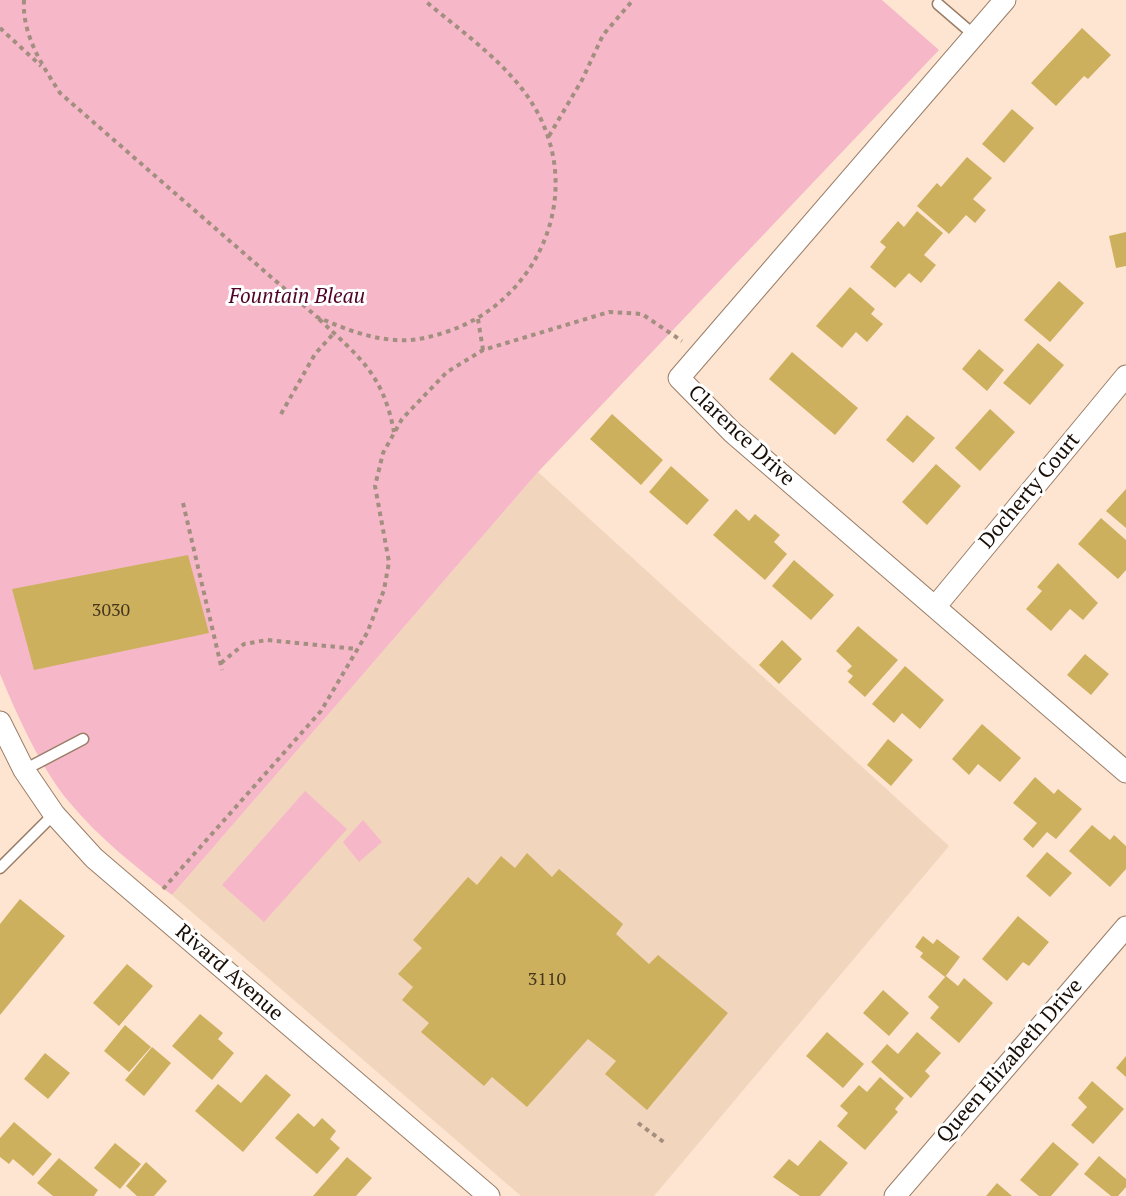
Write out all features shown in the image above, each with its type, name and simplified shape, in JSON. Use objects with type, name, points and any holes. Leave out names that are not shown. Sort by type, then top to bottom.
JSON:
[{"type":"street","name":"Clarence Drive","points":[[1005,0],[679,378],[732,432],[1126,772]]},
{"type":"street","name":"Docherty Court","points":[[935,607],[1126,376]]},
{"type":"street","name":"Rivard Avenue","points":[[0,722],[24,770],[54,814],[94,858],[489,1196]]},
{"type":"street","name":"Queen Elizabeth Drive","points":[[895,1196],[1126,927]]},
{"type":"lane","points":[[938,4],[974,35]]},
{"type":"lane","points":[[24,770],[83,739]]},
{"type":"lane","points":[[0,868],[54,814]]},
{"type":"path","points":[[24,0],[23,9],[35,54],[60,93],[317,317],[368,365],[380,384],[389,408],[394,433]]},
{"type":"path","points":[[317,317],[355,334],[397,340],[439,335],[478,319],[512,293],[537,260],[552,220],[556,178],[549,137],[531,99],[503,68],[424,0]]},
{"type":"path","points":[[549,137],[582,80],[603,35],[633,0]]},
{"type":"path","points":[[0,28],[46,70]]},
{"type":"path","points":[[169,883],[321,711],[357,649],[384,590],[389,562],[375,486],[383,453],[402,419],[447,372],[483,350],[609,312],[642,314],[676,337]]},
{"type":"path","points":[[478,319],[483,350]]},
{"type":"path","points":[[281,414],[315,354],[334,333]]},
{"type":"path","points":[[183,503],[222,669]]},
{"type":"path","points":[[220,663],[244,644],[267,640],[357,649]]},
{"type":"path","points":[[638,1123],[665,1143]]},
{"type":"shaded area","points":[[538,472],[949,846],[654,1196],[521,1196],[172,895]]},
{"type":"green space","name":"Fountain Bleau","points":[[0,0],[882,0],[939,50],[538,472],[172,895],[106,840],[81,816],[59,789],[30,741],[0,674]]},
{"type":"green space","points":[[305,791],[347,829],[264,922],[222,885]]},
{"type":"green space","points":[[363,820],[382,842],[359,862],[343,842]]},
{"type":"building","points":[[1082,28],[1111,55],[1088,79],[1084,76],[1056,106],[1031,83]]},
{"type":"building","points":[[1012,109],[1034,128],[1004,163],[982,144]]},
{"type":"building","points":[[967,157],[992,178],[973,199],[986,210],[975,223],[966,215],[949,234],[917,206],[937,183],[941,187]]},
{"type":"building","points":[[917,211],[943,233],[924,255],[936,265],[921,283],[909,273],[895,288],[870,267],[886,247],[880,242],[898,221],[904,227]]},
{"type":"building","points":[[1126,232],[1126,266],[1116,268],[1109,236]]},
{"type":"building","points":[[1059,281],[1084,303],[1050,342],[1024,320]]},
{"type":"building","points":[[850,287],[875,309],[871,314],[883,324],[867,342],[856,332],[842,348],[816,326]]},
{"type":"building","points":[[1038,343],[1064,365],[1030,405],[1003,383]]},
{"type":"building","points":[[979,349],[1004,370],[987,391],[962,369]]},
{"type":"building","points":[[792,352],[858,408],[835,435],[769,379]]},
{"type":"building","points":[[990,409],[1015,432],[980,471],[955,448]]},
{"type":"building","points":[[612,414],[663,460],[641,485],[590,439]]},
{"type":"building","points":[[907,415],[935,438],[913,463],[886,440]]},
{"type":"building","points":[[936,464],[961,486],[927,525],[902,502]]},
{"type":"building","points":[[671,466],[709,500],[687,525],[649,492]]},
{"type":"building","points":[[1126,489],[1126,528],[1106,511]]},
{"type":"building","points":[[736,509],[749,521],[755,514],[780,535],[774,542],[787,554],[765,580],[713,535]]},
{"type":"building","points":[[1101,518],[1126,540],[1126,570],[1118,579],[1078,544]]},
{"type":"building","points":[[188,555],[209,633],[34,670],[12,589]]},
{"type":"building","points":[[794,560],[834,595],[811,620],[772,586]]},
{"type":"building","points":[[1058,563],[1098,603],[1083,620],[1070,609],[1051,631],[1026,609],[1042,591],[1037,587]]},
{"type":"building","points":[[858,626],[898,660],[865,697],[848,682],[853,676],[847,671],[852,666],[836,651]]},
{"type":"building","points":[[782,640],[802,659],[779,684],[759,665]]},
{"type":"building","points":[[1085,654],[1109,674],[1091,695],[1067,675]]},
{"type":"building","points":[[905,666],[944,700],[920,729],[902,713],[894,723],[872,704]]},
{"type":"building","points":[[982,724],[1021,758],[1000,782],[978,764],[969,775],[952,759]]},
{"type":"building","points":[[888,739],[913,760],[891,786],[867,765]]},
{"type":"building","points":[[1035,777],[1054,794],[1058,789],[1082,809],[1056,839],[1047,832],[1033,848],[1023,839],[1037,823],[1013,803]]},
{"type":"building","points":[[1092,825],[1110,840],[1114,835],[1126,846],[1126,869],[1110,887],[1069,851]]},
{"type":"building","points":[[1047,852],[1072,873],[1050,897],[1026,876]]},
{"type":"building","points":[[527,853],[552,877],[559,869],[623,924],[616,934],[649,964],[658,955],[728,1013],[647,1110],[605,1074],[616,1061],[588,1039],[527,1107],[492,1077],[484,1086],[421,1032],[429,1023],[402,1000],[413,987],[398,974],[422,948],[413,940],[468,877],[477,885],[501,856],[515,868]]},
{"type":"building","points":[[20,899],[65,936],[0,1015],[0,924]]},
{"type":"building","points":[[1018,916],[1049,942],[1029,966],[1023,962],[1007,981],[982,959]]},
{"type":"building","points":[[923,936],[933,944],[937,939],[960,957],[945,977],[920,957],[923,953],[915,947]]},
{"type":"building","points":[[127,964],[153,986],[119,1026],[93,1003]]},
{"type":"building","points":[[946,976],[958,986],[964,978],[993,1003],[959,1043],[930,1018],[939,1007],[928,997]]},
{"type":"building","points":[[883,990],[909,1013],[889,1036],[863,1013]]},
{"type":"building","points":[[200,1014],[223,1033],[218,1039],[234,1053],[212,1080],[172,1046]]},
{"type":"building","points":[[125,1025],[151,1047],[129,1072],[104,1051]]},
{"type":"building","points":[[827,1032],[864,1064],[843,1088],[806,1056]]},
{"type":"building","points":[[917,1032],[941,1053],[925,1071],[930,1076],[911,1098],[871,1062],[887,1044],[898,1054]]},
{"type":"building","points":[[152,1047],[171,1063],[144,1096],[125,1080]]},
{"type":"building","points":[[45,1053],[70,1073],[48,1099],[24,1079]]},
{"type":"building","points":[[1126,1056],[1126,1077],[1116,1068]]},
{"type":"building","points":[[266,1074],[291,1095],[243,1152],[195,1111],[218,1084],[241,1103]]},
{"type":"building","points":[[880,1077],[904,1098],[895,1109],[898,1112],[865,1150],[837,1126],[848,1113],[840,1106],[859,1085],[867,1092]]},
{"type":"building","points":[[1092,1081],[1124,1109],[1093,1144],[1071,1125],[1087,1107],[1078,1098]]},
{"type":"building","points":[[298,1113],[314,1127],[322,1118],[336,1131],[330,1139],[340,1148],[317,1174],[275,1138]]},
{"type":"building","points":[[14,1122],[52,1154],[33,1176],[13,1159],[9,1164],[0,1157],[0,1138]]},
{"type":"building","points":[[820,1140],[848,1163],[820,1196],[800,1196],[773,1177],[789,1159],[798,1166]]},
{"type":"building","points":[[1053,1142],[1079,1164],[1051,1196],[1039,1196],[1020,1180]]},
{"type":"building","points":[[115,1143],[141,1164],[120,1189],[94,1168]]},
{"type":"building","points":[[1099,1156],[1126,1179],[1126,1187],[1118,1196],[1111,1196],[1084,1174]]},
{"type":"building","points":[[347,1157],[372,1178],[356,1196],[313,1196]]},
{"type":"building","points":[[59,1158],[98,1190],[94,1196],[53,1196],[37,1183]]},
{"type":"building","points":[[146,1162],[167,1181],[154,1196],[137,1196],[126,1186]]},
{"type":"building","points":[[997,1183],[1012,1196],[986,1196]]}]
